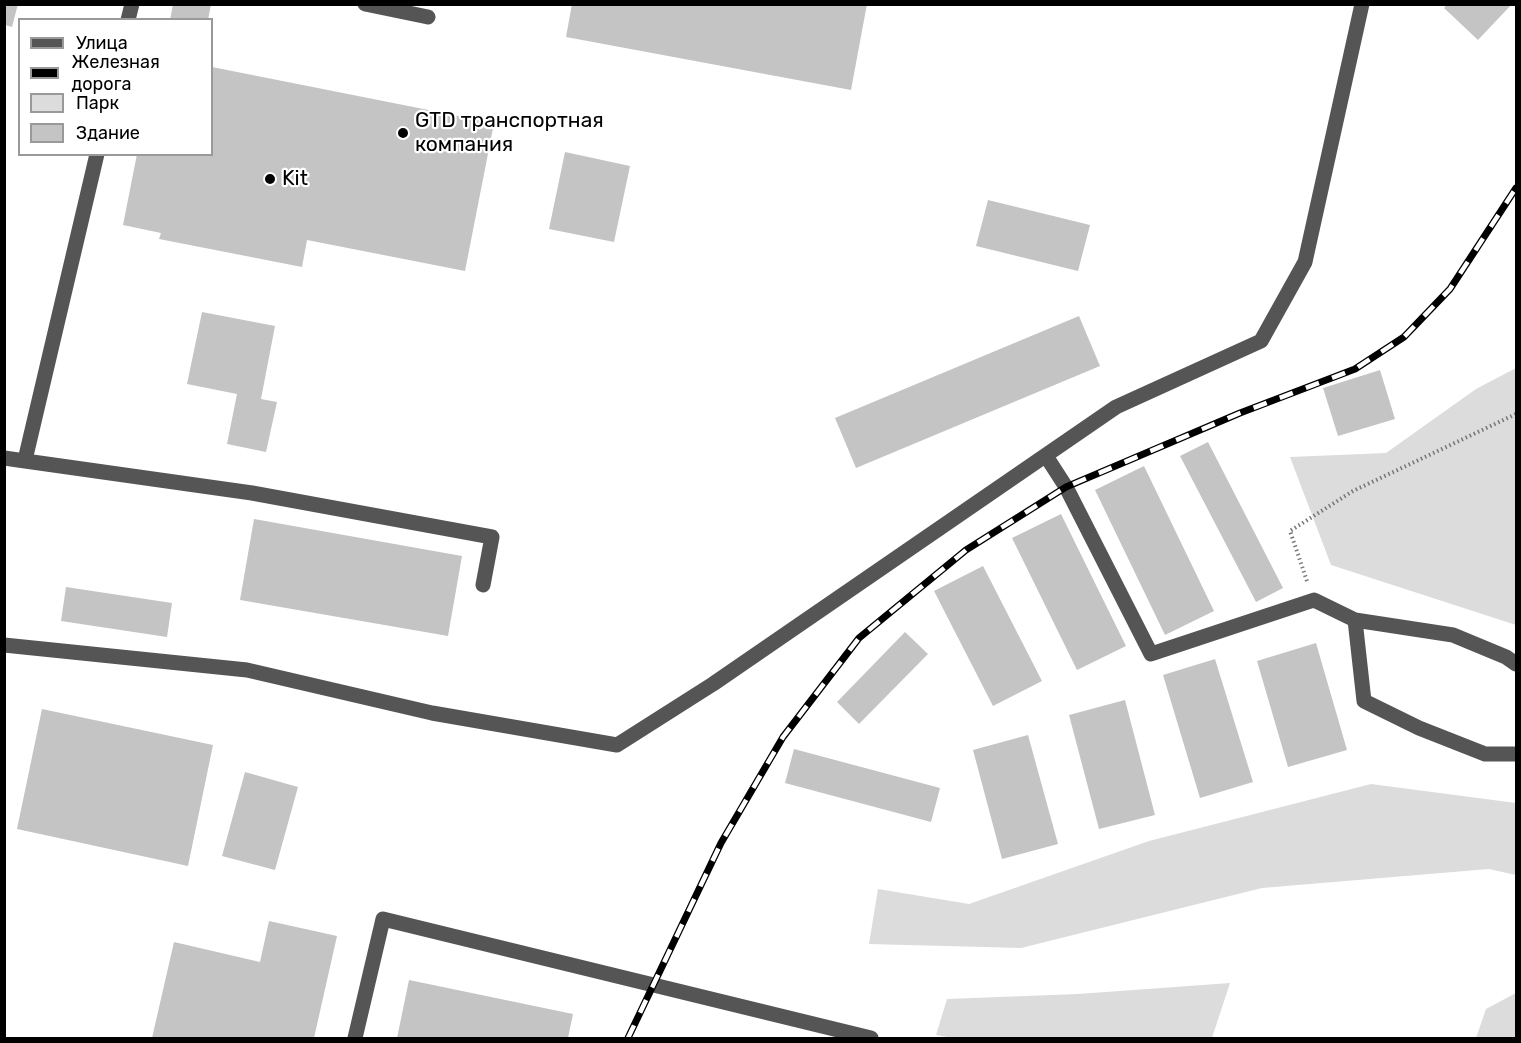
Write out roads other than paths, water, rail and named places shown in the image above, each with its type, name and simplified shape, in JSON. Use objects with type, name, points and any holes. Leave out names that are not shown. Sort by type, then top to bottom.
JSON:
[{"type":"lane","points":[[365,4],[428,17]]},
{"type":"lane","points":[[4,645],[247,670],[432,713],[617,745],[713,684],[1116,407],[1261,341],[1305,262],[1362,4]]},
{"type":"lane","points":[[26,460],[97,156]]},
{"type":"lane","points":[[1046,456],[1066,487],[1151,654],[1314,600],[1355,620],[1453,635],[1506,657],[1516,664]]},
{"type":"lane","points":[[4,458],[252,493],[492,537],[483,585]]},
{"type":"lane","points":[[1355,620],[1364,701],[1419,728],[1485,754],[1516,754]]},
{"type":"lane","points":[[355,1038],[383,919],[871,1038]]},
{"type":"railway","points":[[628,1038],[721,843],[783,737],[859,638],[966,550],[1066,487],[1240,413],[1355,369],[1404,337],[1450,289],[1516,188]]},
{"type":"place","name":"GTD транспортная компания","points":[[403,133]]},
{"type":"place","name":"Kit","points":[[270,179]]}]
